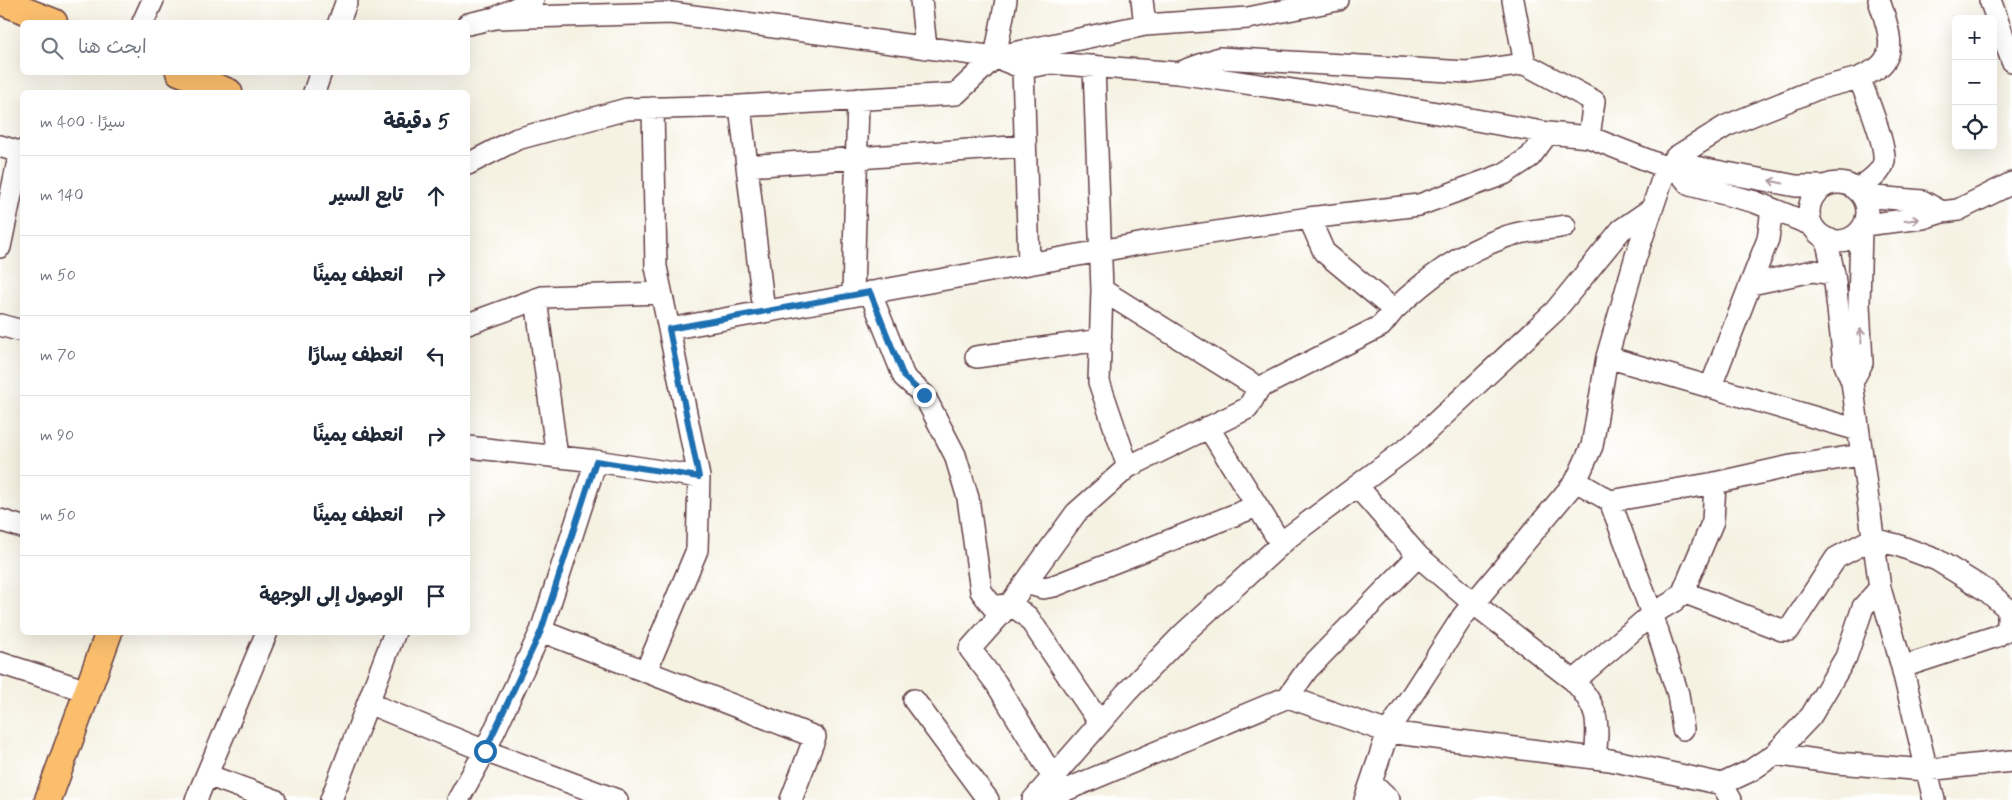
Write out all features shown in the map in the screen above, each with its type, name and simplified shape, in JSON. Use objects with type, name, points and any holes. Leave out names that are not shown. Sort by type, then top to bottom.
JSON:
[{"type":"main road","points":[[0,1],[49,20]]},
{"type":"main road","points":[[186,75],[224,90]]},
{"type":"main road","points":[[48,800],[108,635]]},
{"type":"street","points":[[144,20],[153,0]]},
{"type":"street","points":[[340,20],[347,0]]},
{"type":"street","points":[[495,18],[533,0]]},
{"type":"street","points":[[921,0],[926,48]]},
{"type":"street","points":[[995,57],[1006,0]]},
{"type":"street","points":[[1142,0],[1145,25]]},
{"type":"street","points":[[470,163],[517,139],[627,108],[740,106],[956,94],[995,57],[1145,25],[1248,18],[1295,4],[1338,0]]},
{"type":"street","points":[[1513,0],[1525,64]]},
{"type":"street","points":[[1389,800],[1368,792],[1388,732],[1472,603],[1576,481],[1592,446],[1607,357],[1650,210],[1673,170],[1676,157],[1726,126],[1817,89],[1859,78],[1880,66],[1890,52],[1888,32],[1879,0]]},
{"type":"street","points":[[1990,0],[2012,61]]},
{"type":"street","points":[[470,24],[495,18],[671,13],[995,57],[1023,68],[1051,63],[1178,72],[1387,104],[1548,133],[1589,138],[1673,170],[1690,185],[1772,209],[1819,232],[1845,240],[1862,228],[1958,210],[2012,183]]},
{"type":"street","points":[[1178,72],[1219,58],[1467,72],[1525,64],[1594,101],[1589,138]]},
{"type":"street","points":[[1094,66],[1102,290],[1099,382],[1128,466]]},
{"type":"street","points":[[1023,68],[1029,264]]},
{"type":"street","points":[[315,90],[320,75]]},
{"type":"street","points":[[1859,78],[1878,128],[1884,161],[1878,172],[1860,192]]},
{"type":"street","points":[[858,99],[856,158],[862,293],[904,377],[924,395],[955,455],[968,498],[982,591],[993,607],[1010,604],[1028,617],[1100,723]]},
{"type":"street","points":[[740,106],[764,312]]},
{"type":"street","points":[[646,671],[697,550],[699,477],[656,267],[654,108]]},
{"type":"street","points":[[669,329],[1100,251],[1309,218],[1419,205],[1504,174],[1530,158],[1548,133]]},
{"type":"street","points":[[0,146],[20,153]]},
{"type":"street","points":[[747,166],[1025,146]]},
{"type":"street","points":[[0,247],[20,157]]},
{"type":"street","points":[[1673,170],[1695,167],[1796,186],[1824,186],[1839,182],[1860,192],[1922,201],[1942,212]]},
{"type":"street","points":[[1824,186],[1814,196],[1810,205],[1834,274],[1844,362],[1852,382],[1861,455],[1871,506],[1872,540],[1880,588],[1902,667],[1934,800]]},
{"type":"street","points":[[1852,382],[1862,363],[1859,304],[1862,228],[1868,213],[1860,192]]},
{"type":"street","points":[[1711,386],[1768,239],[1772,209]]},
{"type":"street","points":[[1033,800],[1100,723],[1183,634],[1281,544],[1420,437],[1555,311],[1621,230],[1650,210]]},
{"type":"street","points":[[1309,218],[1324,252],[1394,310]]},
{"type":"street","points":[[1053,777],[996,683],[970,649],[1010,604],[1076,513],[1128,466],[1248,408],[1259,388],[1381,326],[1394,310],[1422,283],[1455,259],[1506,236],[1565,226]]},
{"type":"street","points":[[1751,284],[1813,271],[1834,274]]},
{"type":"street","points":[[1102,290],[1259,388]]},
{"type":"street","points":[[470,323],[542,297],[661,293]]},
{"type":"street","points":[[536,299],[557,457]]},
{"type":"street","points":[[0,325],[20,330]]},
{"type":"street","points":[[976,358],[1101,340]]},
{"type":"street","points":[[1607,357],[1858,430]]},
{"type":"street","points":[[1208,427],[1281,544]]},
{"type":"street","points":[[470,447],[596,461],[699,477]]},
{"type":"street","points":[[1610,502],[1715,483],[1791,466],[1861,455]]},
{"type":"street","points":[[458,800],[485,751],[541,631],[596,461]]},
{"type":"street","points":[[1576,481],[1610,502],[1652,614],[1678,694],[1683,729]]},
{"type":"street","points":[[1574,682],[1652,614],[1674,601],[1683,592],[1713,521],[1715,483]]},
{"type":"street","points":[[1356,486],[1418,556],[1472,603],[1574,682],[1589,697],[1595,711],[1598,728],[1595,758]]},
{"type":"street","points":[[1025,583],[1043,588],[1054,586],[1256,506]]},
{"type":"street","points":[[0,520],[20,526]]},
{"type":"street","points":[[1683,592],[1782,630],[1789,630],[1836,558],[1872,540],[1897,545],[1937,560],[1987,591],[2008,609],[2008,628],[1997,636],[1902,667]]},
{"type":"street","points":[[1042,800],[1089,792],[1288,697],[1308,670],[1418,556]]},
{"type":"street","points":[[1288,697],[1388,732],[1595,758],[1727,792],[1750,771],[1775,754],[1811,716],[1846,657],[1863,607],[1880,588]]},
{"type":"street","points":[[541,631],[816,736],[792,800]]},
{"type":"street","points":[[196,800],[266,635]]},
{"type":"street","points":[[331,800],[394,635]]},
{"type":"street","points":[[0,663],[87,691]]},
{"type":"street","points":[[914,700],[988,800]]},
{"type":"street","points":[[368,703],[485,751],[618,800]]},
{"type":"street","points":[[1775,754],[1837,763],[1926,770],[2012,761]]},
{"type":"street","points":[[1072,755],[1089,792]]},
{"type":"street","points":[[206,775],[274,800]]},
{"type":"route","points":[[485,751],[541,631],[596,461],[699,477],[669,329],[870,292],[904,377],[924,395]]}]
